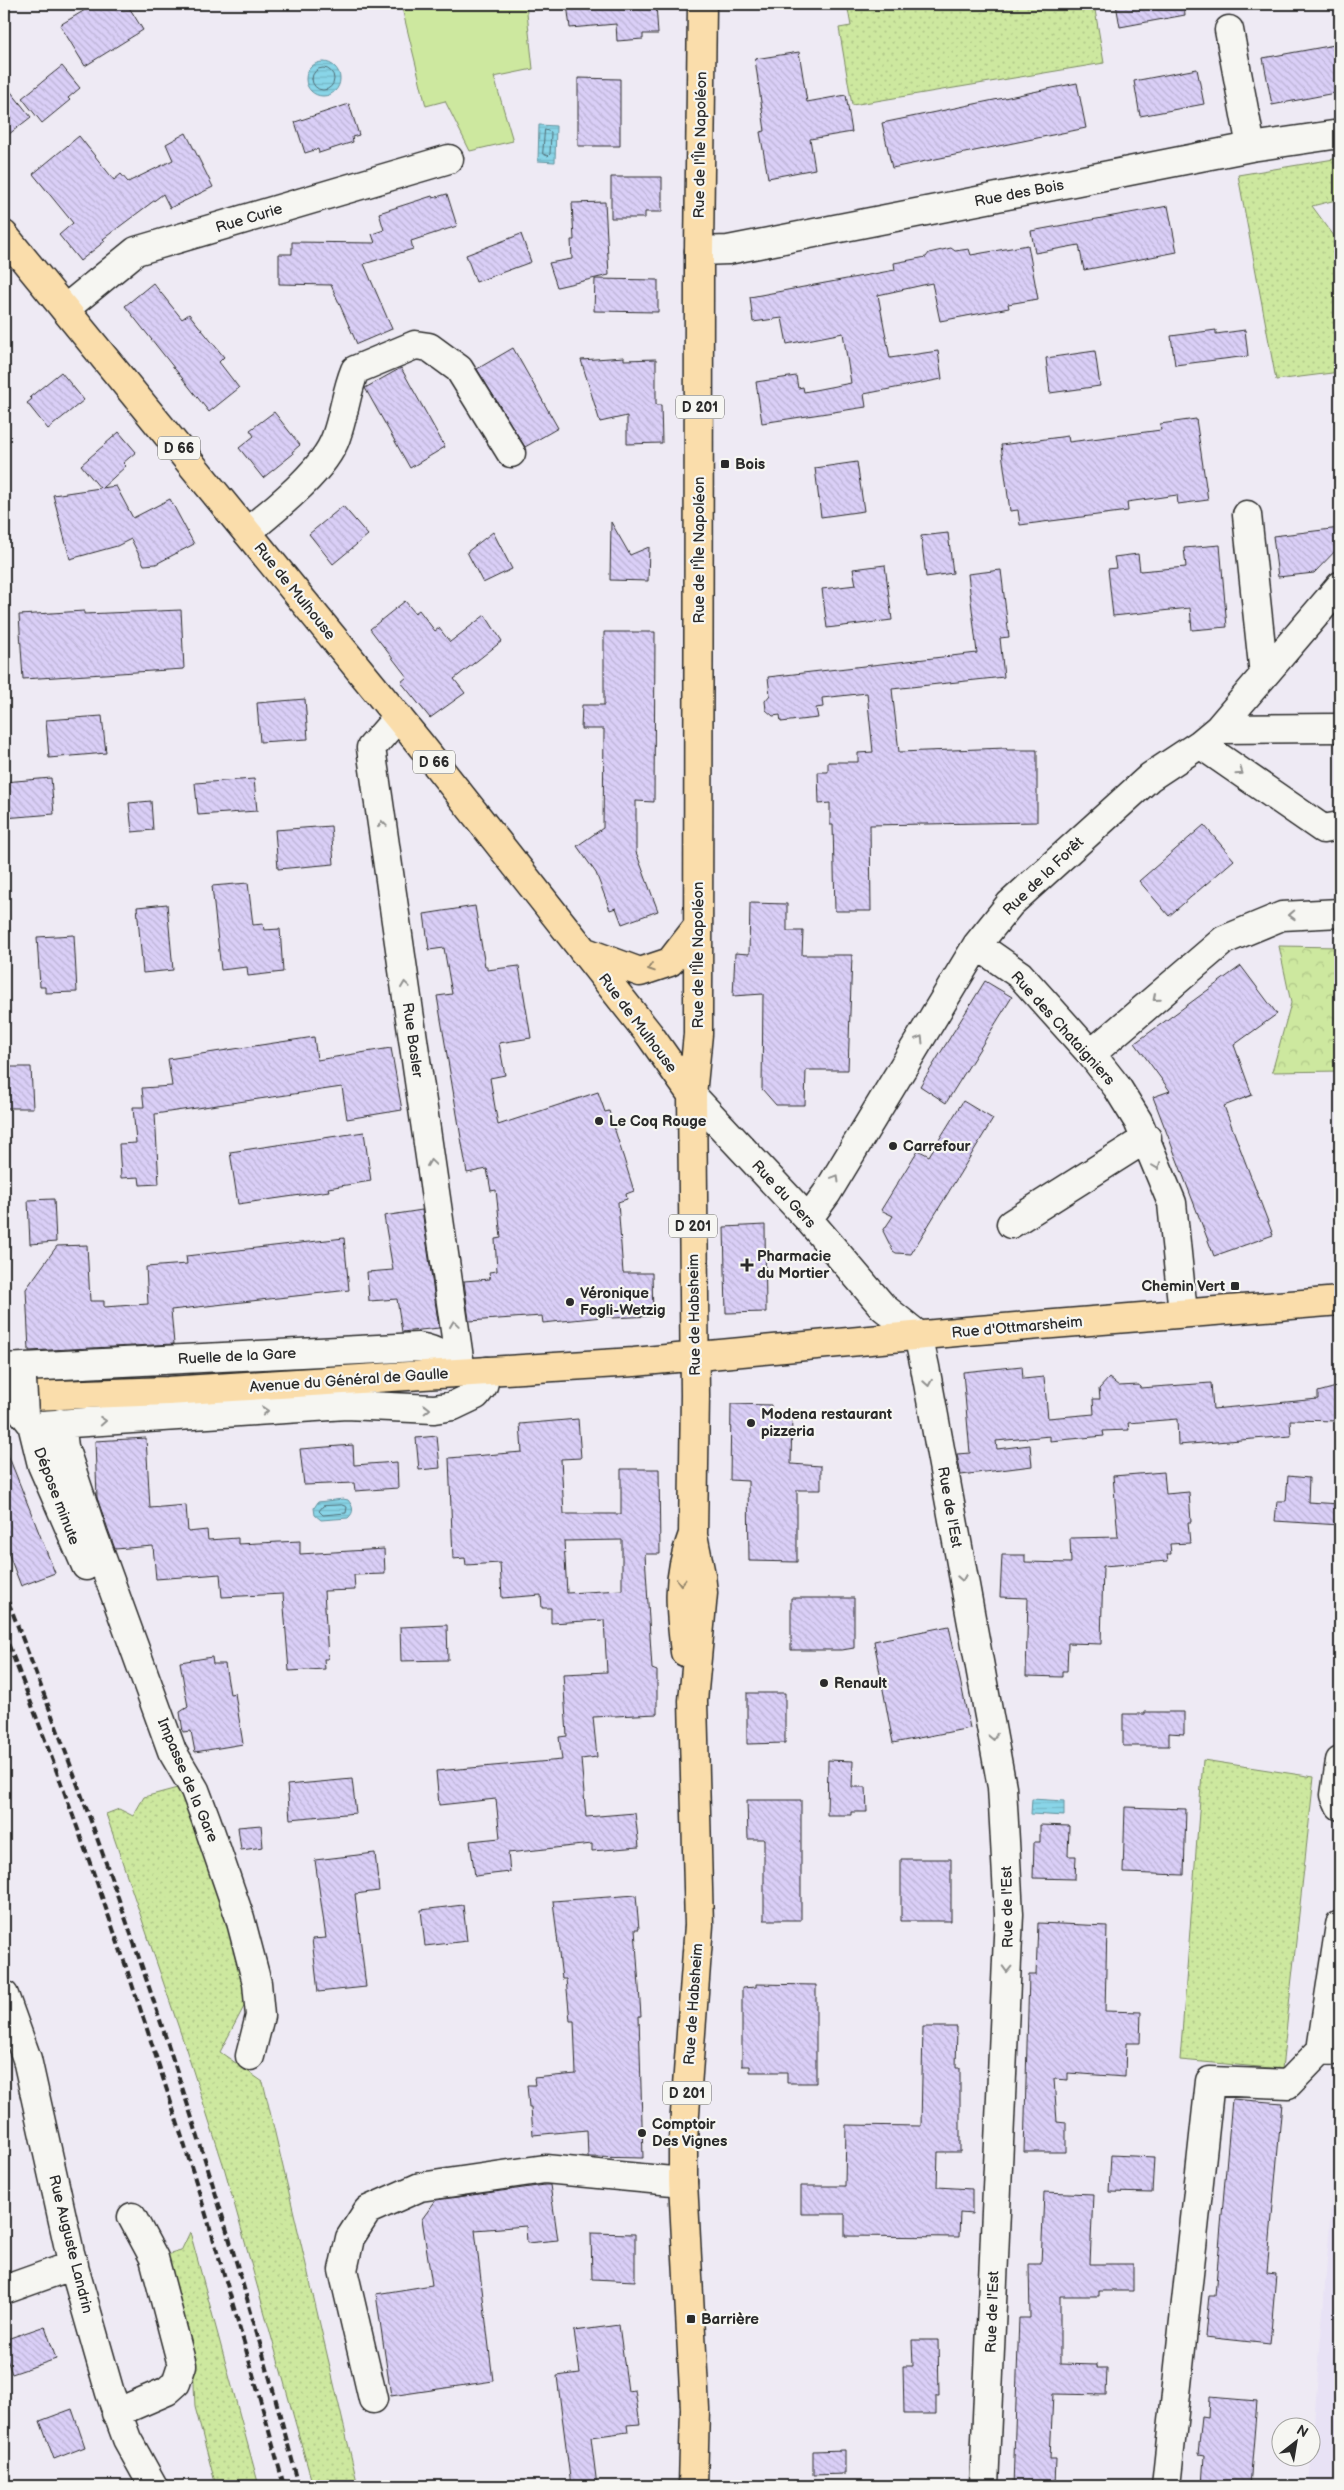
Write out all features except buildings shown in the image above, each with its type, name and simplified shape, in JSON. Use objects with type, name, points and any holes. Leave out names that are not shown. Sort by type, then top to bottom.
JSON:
[{"type":"main road","name":"Rue de l'Île Napoléon","points":[[692,1095],[698,1034],[699,251],[702,4]]},
{"type":"main road","name":"Rue de Mulhouse","points":[[4,235],[398,717],[650,1034],[692,1095]]},
{"type":"main road","name":"Rue de Mulhouse","points":[[583,951],[640,972],[670,962],[698,926]]},
{"type":"main road","name":"Rue de Habsheim","points":[[692,1095],[695,1356],[692,1535],[682,1567],[680,1600],[693,1701],[699,1925],[683,2140],[683,2182],[695,2409],[693,2486]]},
{"type":"main road","name":"Rue d'Ottmarsheim","points":[[695,1356],[1340,1300]]},
{"type":"main road","name":"Avenue du Général de Gaulle","points":[[18,1392],[178,1390],[695,1356]]},
{"type":"street","points":[[1229,30],[1251,147]]},
{"type":"street","name":"Rue des Bois","points":[[699,251],[728,250],[1251,147],[1340,134]]},
{"type":"street","name":"Rue Curie","points":[[65,309],[136,251],[450,159]]},
{"type":"street","points":[[247,532],[318,467],[336,438],[348,387],[356,370],[415,345],[429,347],[459,369],[511,453]]},
{"type":"street","points":[[1247,515],[1264,676]]},
{"type":"street","name":"Rue de la Forêt","points":[[808,1219],[827,1193],[977,945],[1010,904],[1150,776],[1209,737],[1264,676],[1340,586]]},
{"type":"street","name":"Rue Basler","points":[[398,717],[371,748],[474,1372]]},
{"type":"street","points":[[1209,737],[1340,728]]},
{"type":"street","points":[[1209,737],[1323,829],[1340,826]]},
{"type":"street","points":[[1090,1054],[1224,940],[1282,916],[1340,913]]},
{"type":"street","name":"Rue des Chataigniers","points":[[977,945],[1020,975],[1117,1087],[1142,1130],[1172,1203],[1184,1313]]},
{"type":"street","name":"Rue du Gers","points":[[692,1095],[808,1219],[883,1307],[918,1336]]},
{"type":"street","points":[[1011,1224],[1142,1130]]},
{"type":"street","name":"Rue de l'Est","points":[[918,1336],[1002,1787],[1009,1914],[984,2486]]},
{"type":"street","points":[[18,1392],[61,1424],[346,1405],[434,1409],[453,1406],[476,1395],[483,1386],[474,1372]]},
{"type":"street","name":"Dépose minute","points":[[18,1392],[42,1465],[86,1566]]},
{"type":"street","name":"Impasse de la Gare","points":[[61,1424],[64,1448],[93,1534],[172,1751],[195,1790],[240,1918],[257,1983],[260,2016],[250,2056]]},
{"type":"street","points":[[1340,1761],[1335,1795],[1340,1806]]},
{"type":"street","points":[[1166,2486],[1210,2081],[1288,2084],[1331,2051],[1340,1925]]},
{"type":"street","name":"Rue Auguste Landrin","points":[[4,1995],[28,2059],[74,2265],[116,2412],[153,2486]]},
{"type":"street","points":[[373,2399],[343,2270],[350,2238],[368,2210],[420,2187],[545,2169],[683,2182]]},
{"type":"street","points":[[116,2412],[167,2391],[176,2383],[180,2376],[182,2365],[154,2258],[132,2217]]},
{"type":"street","points":[[4,2290],[74,2265]]},
{"type":"shaded area","points":[[1340,2071],[1340,2486],[1309,2486],[1310,2468],[1322,2468],[1322,2418],[1314,2418]]},
{"type":"green space","points":[[401,4],[526,4],[533,69],[494,77],[513,141],[470,151],[445,101],[426,106]]},
{"type":"green space","points":[[847,4],[1094,4],[1104,63],[852,105],[839,28],[851,26]]},
{"type":"green space","points":[[1340,158],[1340,199],[1312,206],[1340,244],[1340,372],[1276,380],[1238,175]]},
{"type":"green space","points":[[1279,946],[1340,947],[1340,1071],[1272,1072],[1291,1003]]},
{"type":"green space","points":[[1203,1760],[1314,1777],[1282,2069],[1180,2060]]},
{"type":"green space","points":[[181,1787],[225,1900],[248,1999],[220,2052],[263,2082],[358,2486],[313,2486],[224,2167],[106,1814],[119,1809],[133,1816],[144,1797]]},
{"type":"green space","points":[[190,2232],[259,2486],[216,2486],[195,2407],[193,2362],[163,2256],[181,2251]]},
{"type":"water","points":[[323,62],[335,67],[340,79],[335,91],[323,96],[311,91],[306,79],[311,67]]},
{"type":"water","points":[[539,125],[556,126],[555,162],[538,161]]},
{"type":"water","points":[[348,1500],[352,1507],[352,1514],[348,1518],[321,1520],[315,1515],[314,1508],[318,1502]]},
{"type":"water","points":[[1032,1799],[1064,1801],[1064,1816],[1031,1814]]},
{"type":"railway","points":[[4,1591],[87,1811],[165,2034],[235,2259],[299,2486]]},
{"type":"railway","points":[[4,1633],[83,1843],[156,2055],[223,2270],[284,2486]]},
{"type":"place","name":"Bois","points":[[725,464]]},
{"type":"place","name":"Le Coq Rouge","points":[[599,1121]]},
{"type":"place","name":"Carrefour","points":[[893,1146]]},
{"type":"place","name":"Pharmacie du Mortier","points":[[747,1265]]},
{"type":"place","name":"Chemin Vert","points":[[1235,1286]]},
{"type":"place","name":"Véronique Fogli-Wetzig","points":[[570,1302]]},
{"type":"place","name":"Modena restaurant pizzeria","points":[[751,1423]]},
{"type":"place","name":"Renault","points":[[824,1683]]},
{"type":"place","name":"Comptoir Des Vignes","points":[[642,2133]]},
{"type":"place","name":"Barrière","points":[[691,2319]]}]
